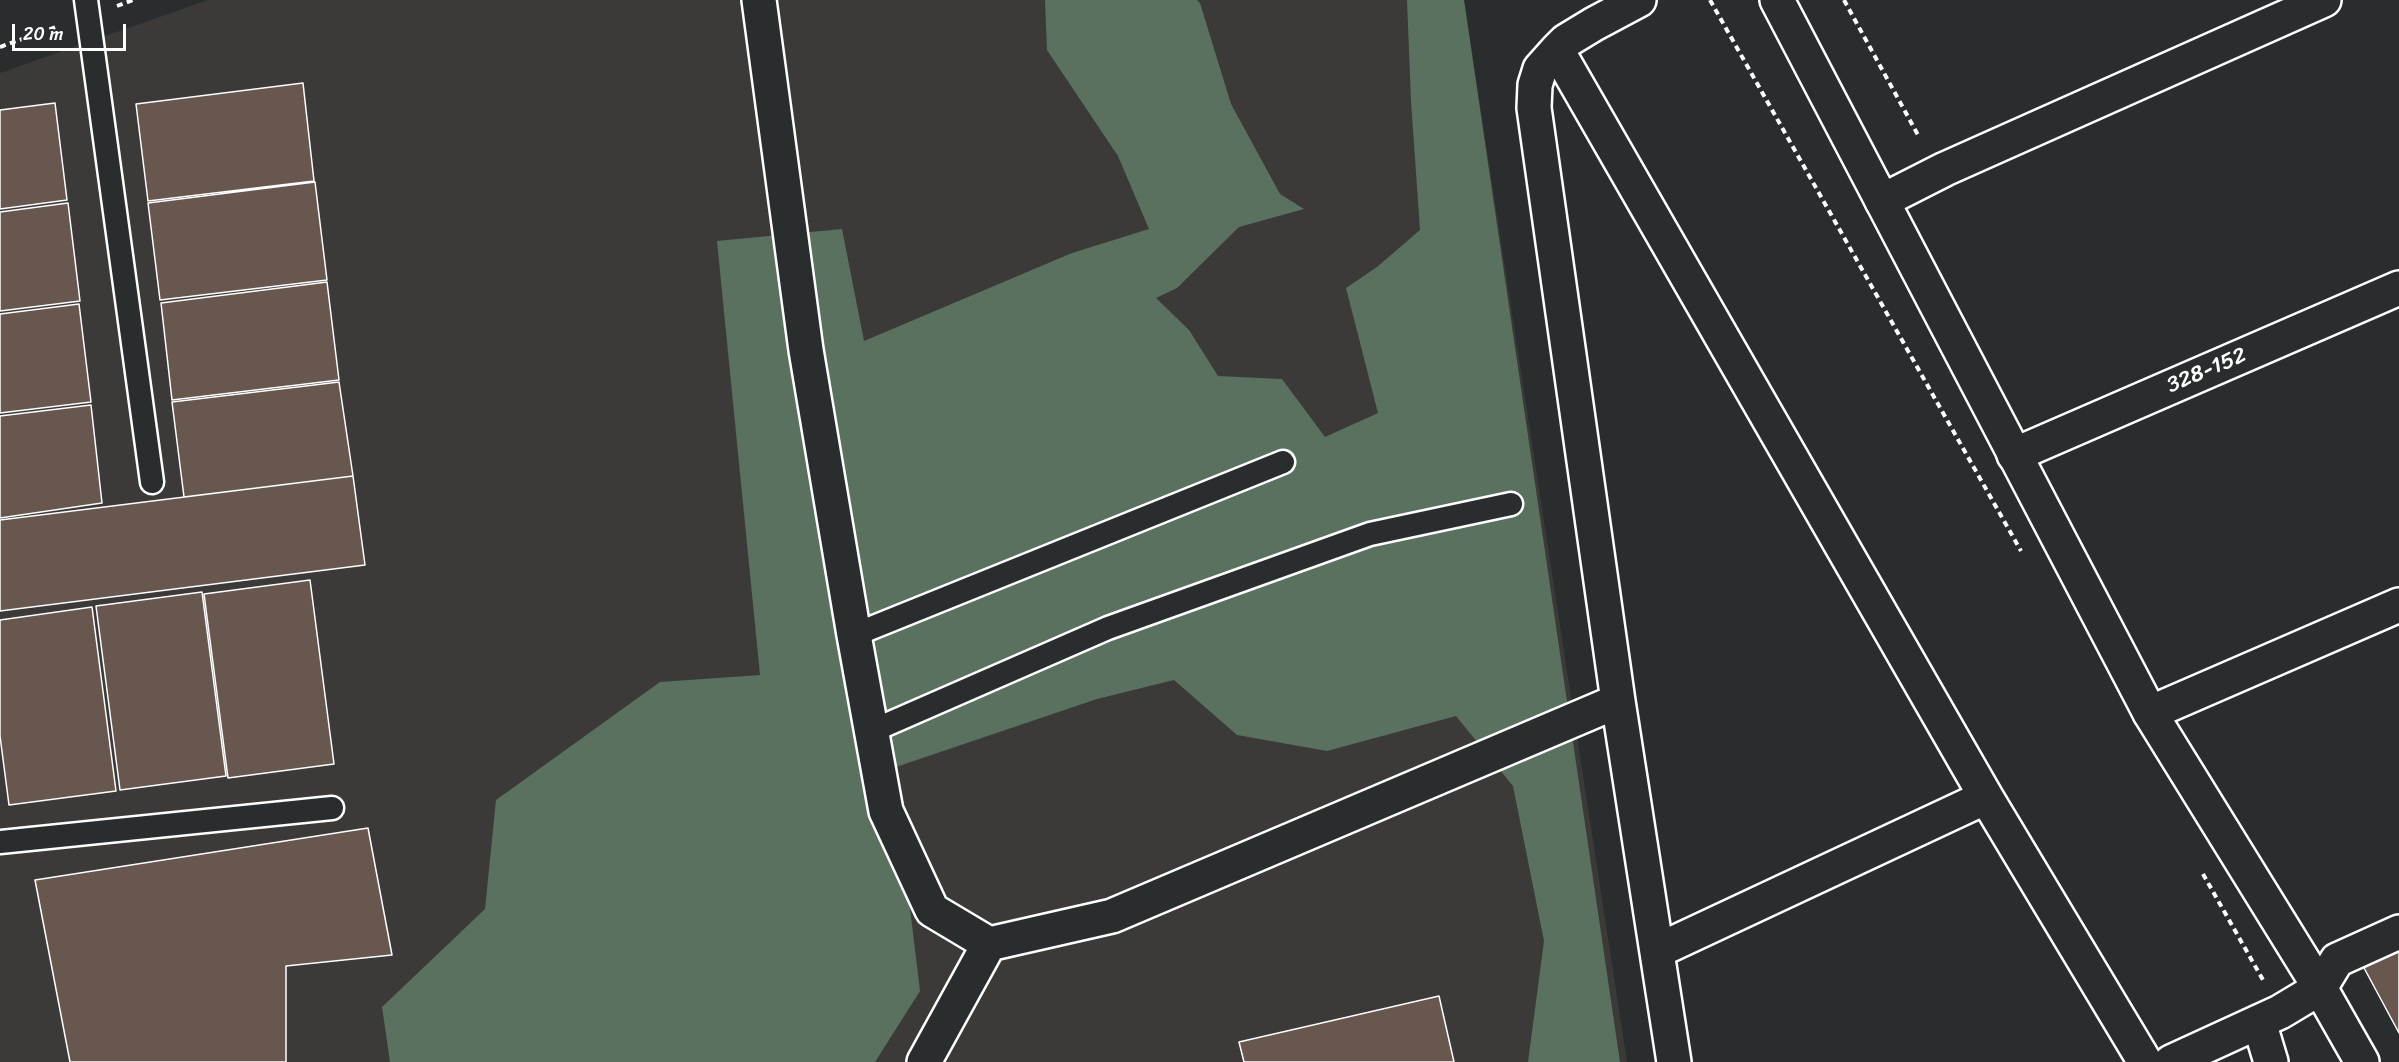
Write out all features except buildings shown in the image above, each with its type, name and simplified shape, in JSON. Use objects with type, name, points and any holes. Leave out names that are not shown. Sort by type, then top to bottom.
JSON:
[{"type":"street","points":[[759,0],[806,350],[886,812],[932,910],[989,944],[1112,916],[1618,701]]},
{"type":"street","points":[[1639,0],[1585,30],[1557,50],[1540,69],[1535,85],[1534,108],[1618,701],[1674,1062]]},
{"type":"street","points":[[1777,0],[2150,713],[2320,988],[2361,1062]]},
{"type":"street","points":[[1882,201],[1945,169],[2324,0]]},
{"type":"street","points":[[1557,50],[1986,797],[2145,1062]]},
{"type":"street","name":"328-152","points":[[2014,454],[2399,288]]},
{"type":"street","points":[[2150,713],[2399,605]]},
{"type":"street","points":[[1657,951],[1986,797]]},
{"type":"street","points":[[2171,1062],[2269,1017],[2320,988],[2337,960],[2399,932]]},
{"type":"street","points":[[924,1062],[989,944]]},
{"type":"street","points":[[2269,1017],[2271,1062]]},
{"type":"lane","points":[[86,0],[152,482]]},
{"type":"lane","points":[[854,635],[1284,462]]},
{"type":"lane","points":[[872,731],[1108,628],[1370,534],[1511,504]]},
{"type":"lane","points":[[0,842],[332,808]]},
{"type":"path","points":[[1710,0],[2022,553]]},
{"type":"path","points":[[1844,0],[1918,135]]},
{"type":"path","points":[[2199,866],[2269,1017]]},
{"type":"shaded area","points":[[208,0],[1464,0],[1627,1062],[0,1062],[0,73]]},
{"type":"green space","points":[[1045,0],[1197,0],[1200,3],[1231,104],[1280,194],[1304,209],[1239,227],[1177,288],[1156,298],[1189,330],[1218,376],[1282,379],[1325,437],[1378,413],[1346,288],[1377,267],[1420,230],[1407,0],[1464,0],[1620,1062],[1528,1062],[1544,941],[1513,786],[1456,716],[1327,751],[1237,735],[1174,680],[1097,699],[893,768],[920,991],[875,1062],[390,1062],[382,1007],[485,909],[496,800],[660,682],[760,675],[717,241],[842,229],[864,341],[1072,253],[1149,229],[1118,156],[1047,50]]}]
